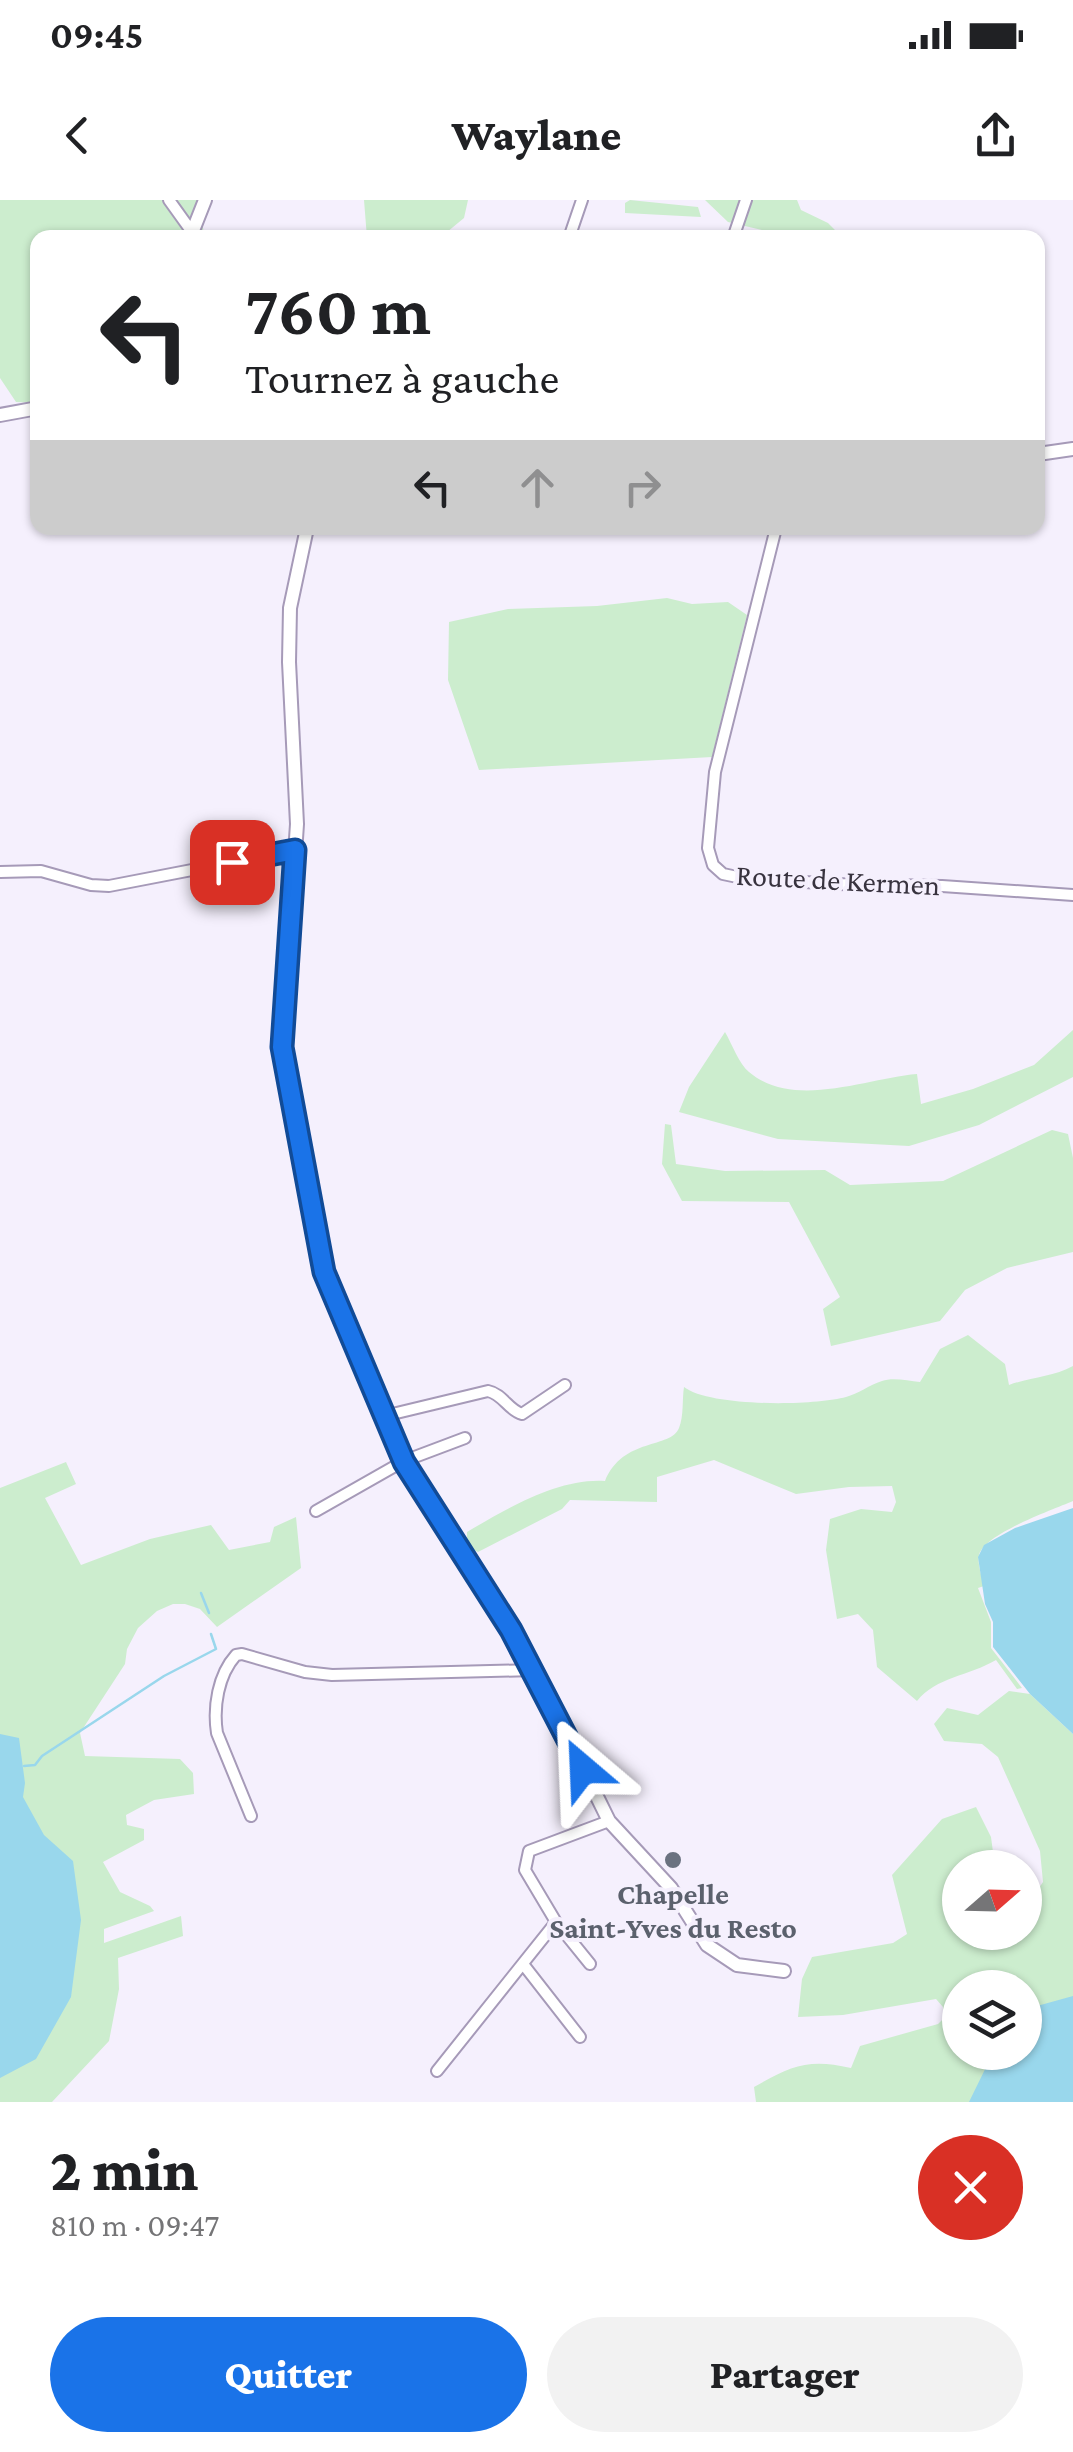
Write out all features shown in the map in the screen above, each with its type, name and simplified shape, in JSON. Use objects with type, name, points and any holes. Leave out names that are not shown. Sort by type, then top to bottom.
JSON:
[{"type":"street","points":[[168,200],[189,230]]},
{"type":"street","points":[[195,230],[205,200]]},
{"type":"street","points":[[573,230],[582,200]]},
{"type":"street","points":[[736,230],[746,200]]},
{"type":"street","points":[[0,415],[30,409]]},
{"type":"street","points":[[1045,453],[1073,449]]},
{"type":"street","points":[[306,535],[290,608],[295,850],[282,1047],[324,1272],[404,1462],[534,1670],[609,1821],[671,1888],[707,1946],[737,1965],[784,1972]]},
{"type":"street","name":"Route de Kermen","points":[[774,535],[715,772],[708,835],[713,865],[723,874],[742,878],[1073,895]]},
{"type":"street","points":[[0,872],[42,870],[91,885],[110,886],[295,850]]},
{"type":"street","points":[[384,1416],[488,1391],[496,1392],[522,1414],[565,1385]]},
{"type":"street","points":[[316,1511],[404,1462],[464,1438]]},
{"type":"street","points":[[250,1816],[215,1721],[220,1686],[236,1655],[305,1672],[332,1674],[534,1670]]},
{"type":"street","points":[[590,1964],[556,1922],[525,1870],[530,1851],[609,1821]]},
{"type":"street","points":[[437,2071],[556,1922]]},
{"type":"street","points":[[523,1964],[580,2037]]},
{"type":"green space","points":[[0,200],[210,200],[202,218],[203,230],[30,230],[30,403],[16,402],[0,378]]},
{"type":"green space","points":[[364,200],[468,200],[464,218],[449,230],[366,230]]},
{"type":"green space","points":[[630,200],[698,207],[701,217],[625,213],[625,203]]},
{"type":"green space","points":[[705,200],[797,200],[801,210],[835,230],[762,230],[728,222]]},
{"type":"green space","points":[[667,598],[692,604],[728,602],[747,615],[712,757],[479,770],[448,680],[449,622],[508,609],[597,606]]},
{"type":"green space","points":[[1073,1030],[1073,1077],[979,1125],[909,1146],[778,1139],[679,1112],[689,1087],[725,1032],[745,1068],[767,1083],[787,1089],[831,1089],[917,1074],[921,1104],[1034,1065]]},
{"type":"green space","points":[[665,1124],[671,1125],[676,1164],[725,1171],[825,1170],[850,1185],[943,1181],[1052,1130],[1068,1134],[1073,1158],[1073,1252],[1007,1268],[965,1290],[940,1321],[831,1346],[823,1309],[840,1297],[789,1202],[682,1201],[662,1164]]},
{"type":"green space","points":[[968,1335],[1005,1364],[1009,1385],[1073,1366],[1073,1501],[1005,1531],[979,1555],[984,1586],[978,1588],[991,1622],[991,1648],[1022,1688],[1017,1689],[996,1660],[943,1682],[917,1701],[877,1667],[873,1630],[858,1614],[837,1619],[826,1550],[830,1519],[861,1509],[892,1512],[896,1502],[892,1486],[796,1494],[714,1460],[657,1477],[657,1502],[570,1500],[562,1509],[478,1552],[467,1547],[467,1532],[498,1514],[569,1484],[605,1481],[623,1457],[674,1435],[682,1418],[684,1387],[697,1394],[738,1401],[831,1400],[886,1380],[920,1382],[940,1349]]},
{"type":"green space","points":[[66,1462],[76,1484],[45,1498],[81,1565],[150,1539],[211,1525],[229,1550],[270,1542],[274,1527],[296,1517],[301,1568],[217,1627],[200,1609],[173,1604],[157,1611],[138,1628],[127,1649],[125,1664],[80,1733],[85,1756],[180,1759],[193,1773],[194,1794],[154,1800],[126,1815],[127,1825],[144,1829],[144,1840],[103,1862],[120,1892],[154,1911],[104,1929],[104,1943],[181,1916],[183,1936],[118,1958],[119,1989],[109,2041],[52,2102],[0,2102],[0,1488]]},
{"type":"green space","points":[[1009,1691],[1030,1694],[1073,1734],[1073,2102],[756,2102],[754,2087],[779,2074],[811,2064],[851,2068],[860,2046],[942,2020],[942,2070],[1042,2070],[1042,1970],[942,1970],[942,2006],[936,1999],[843,2015],[798,2017],[802,1979],[812,1957],[893,1943],[907,1934],[892,1875],[942,1819],[976,1807],[991,1837],[993,1850],[942,1850],[942,1950],[1042,1950],[1042,1850],[998,1757],[982,1744],[944,1741],[934,1724],[947,1708],[978,1715]]},
{"type":"water","points":[[1073,1508],[1073,1734],[1030,1694],[993,1647],[993,1622],[985,1604],[978,1557],[984,1545],[1015,1528]]},
{"type":"water","points":[[0,1734],[19,1738],[23,1797],[44,1835],[73,1861],[81,1920],[71,1997],[36,2059],[0,2078]]},
{"type":"water","points":[[1073,1996],[1073,2102],[969,2102],[985,2070],[1042,2070],[1042,2005]]},
{"type":"waterway","points":[[201,1593],[209,1613]]},
{"type":"waterway","points":[[24,1766],[35,1765],[42,1756],[164,1676],[216,1649],[211,1634]]},
{"type":"place","name":"Chapelle Saint-Yves du Resto","points":[[673,1860]]},
{"type":"route","points":[[232,862],[295,850],[282,1047],[324,1272],[404,1462],[511,1630],[583,1769]]}]
